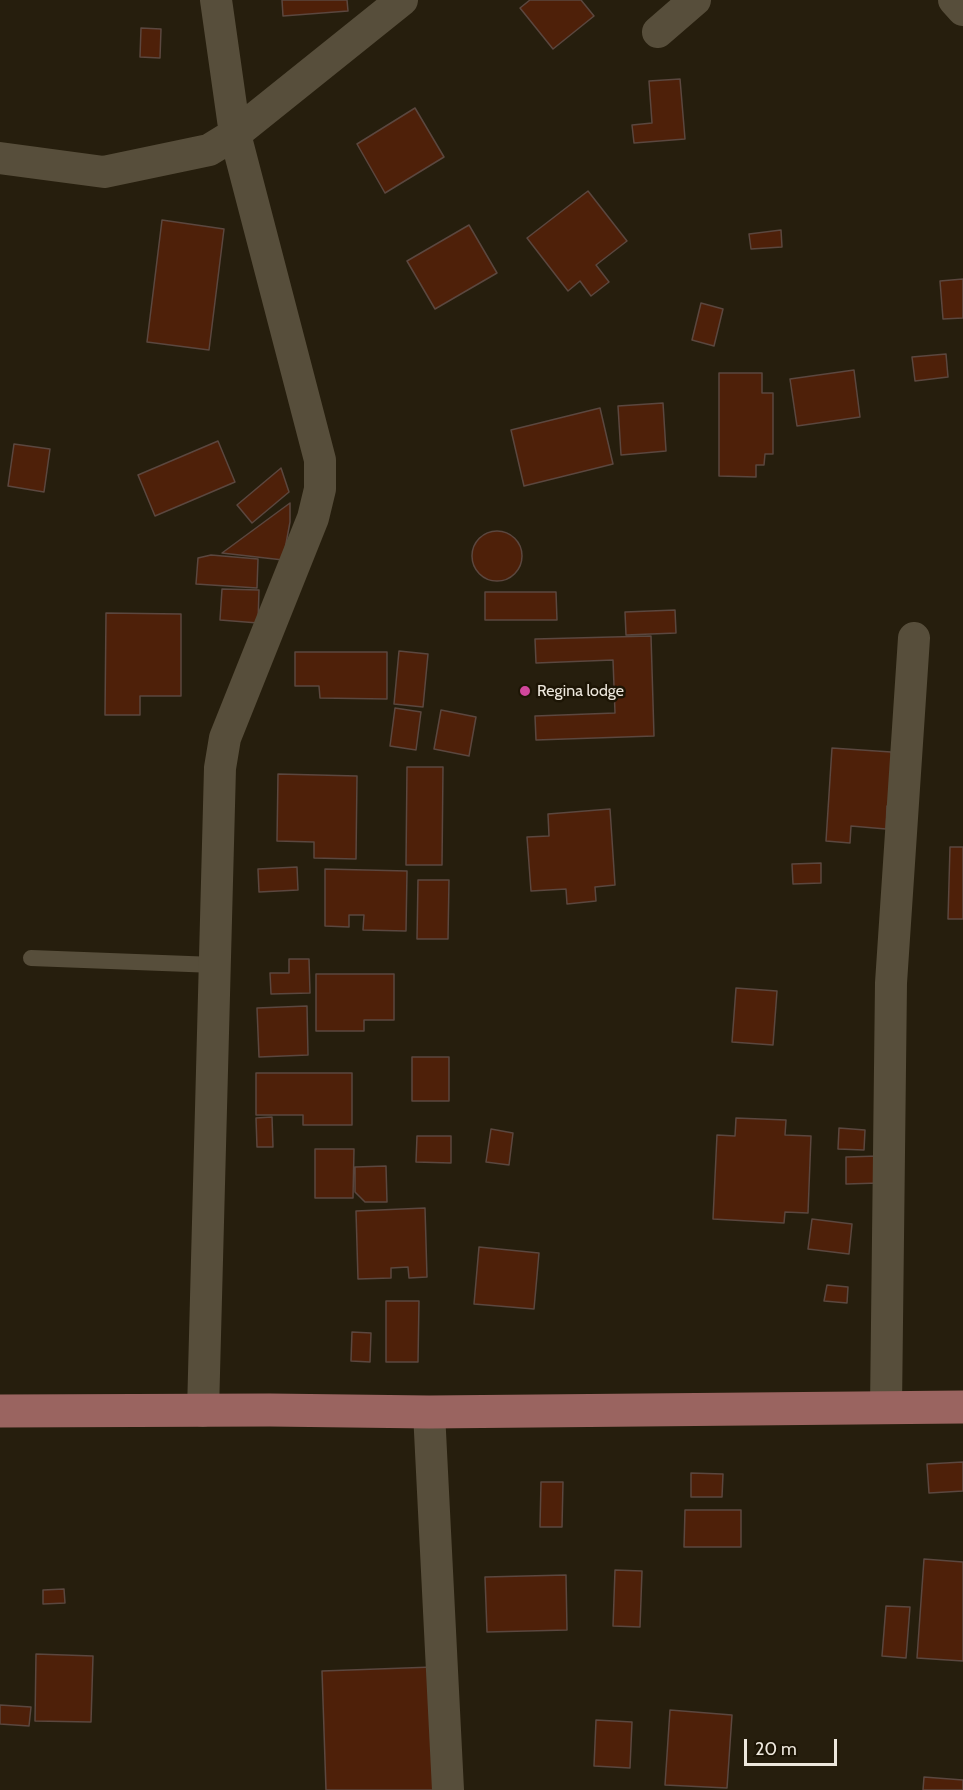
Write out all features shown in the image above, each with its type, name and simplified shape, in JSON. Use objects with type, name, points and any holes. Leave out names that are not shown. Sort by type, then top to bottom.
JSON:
[{"type":"main road","points":[[0,1411],[429,1412],[963,1407]]},
{"type":"street","points":[[203,1411],[220,768],[225,738],[313,518],[320,489],[320,460],[236,134],[216,0]]},
{"type":"street","points":[[0,158],[105,172],[209,150],[236,134],[402,0]]},
{"type":"street","points":[[658,32],[695,0]]},
{"type":"street","points":[[954,0],[963,10]]},
{"type":"street","points":[[886,1407],[891,983],[914,638]]},
{"type":"street","points":[[429,1412],[448,1790]]},
{"type":"lane","points":[[31,958],[215,965]]},
{"type":"building","points":[[282,0],[347,0],[348,11],[283,16]]},
{"type":"building","points":[[530,0],[581,0],[594,16],[553,49],[520,8]]},
{"type":"building","points":[[141,28],[161,29],[160,58],[140,57]]},
{"type":"building","points":[[680,79],[685,139],[634,143],[632,125],[652,123],[649,81]]},
{"type":"building","points":[[415,108],[444,157],[385,193],[357,144]]},
{"type":"building","points":[[588,191],[627,241],[596,265],[609,282],[591,296],[580,281],[568,291],[527,238]]},
{"type":"building","points":[[162,220],[224,229],[209,350],[147,342]]},
{"type":"building","points":[[469,225],[497,273],[435,309],[407,261]]},
{"type":"building","points":[[781,230],[782,247],[751,249],[749,234]]},
{"type":"building","points":[[963,279],[963,318],[943,319],[940,281]]},
{"type":"building","points":[[701,303],[723,309],[714,346],[692,340]]},
{"type":"building","points":[[946,354],[948,377],[915,381],[912,357]]},
{"type":"building","points":[[854,370],[860,417],[797,426],[790,379]]},
{"type":"building","points":[[719,373],[762,373],[762,393],[773,393],[773,454],[765,454],[764,465],[756,465],[756,477],[719,476]]},
{"type":"building","points":[[663,403],[666,451],[621,455],[618,406]]},
{"type":"building","points":[[600,408],[613,464],[524,486],[511,430]]},
{"type":"building","points":[[218,441],[235,482],[155,516],[138,475]]},
{"type":"building","points":[[14,444],[50,449],[44,492],[8,486]]},
{"type":"building","points":[[281,468],[289,492],[252,523],[237,505]]},
{"type":"building","points":[[290,503],[290,522],[283,560],[222,553]]},
{"type":"building","points":[[497,531],[511,535],[518,542],[522,556],[518,570],[511,577],[497,581],[483,577],[476,570],[472,556],[476,542],[483,535]]},
{"type":"building","points":[[211,555],[258,559],[257,588],[196,584],[198,558]]},
{"type":"building","points":[[222,589],[259,590],[258,623],[220,620]]},
{"type":"building","points":[[485,592],[556,592],[557,620],[485,620]]},
{"type":"building","points":[[675,610],[676,633],[626,635],[625,612]]},
{"type":"building","points":[[106,613],[181,614],[181,696],[140,696],[140,715],[105,715]]},
{"type":"building","points":[[651,636],[654,736],[536,740],[535,716],[615,713],[613,660],[536,663],[535,639]]},
{"type":"building","points":[[399,651],[428,654],[423,707],[394,704]]},
{"type":"building","points":[[295,652],[387,652],[387,699],[320,698],[319,686],[295,686]]},
{"type":"building","points":[[395,708],[421,712],[416,750],[390,746]]},
{"type":"building","points":[[441,710],[476,717],[469,756],[434,749]]},
{"type":"building","points":[[832,748],[891,752],[901,807],[887,806],[886,829],[851,826],[850,843],[826,841]]},
{"type":"building","points":[[407,767],[443,767],[442,865],[406,865]]},
{"type":"building","points":[[278,774],[357,776],[356,859],[314,858],[314,842],[277,841]]},
{"type":"building","points":[[610,809],[615,885],[595,887],[596,901],[567,904],[566,889],[531,891],[527,837],[549,836],[548,814]]},
{"type":"building","points":[[950,847],[963,847],[963,919],[948,919]]},
{"type":"building","points":[[821,863],[821,883],[793,884],[792,864]]},
{"type":"building","points":[[297,867],[298,890],[259,892],[258,869]]},
{"type":"building","points":[[325,869],[407,871],[406,931],[363,930],[364,915],[349,915],[349,927],[325,926]]},
{"type":"building","points":[[418,880],[449,880],[448,939],[417,939]]},
{"type":"building","points":[[289,959],[309,959],[310,993],[271,994],[270,973],[289,973]]},
{"type":"building","points":[[316,974],[394,974],[394,1020],[364,1020],[364,1031],[316,1031]]},
{"type":"building","points":[[736,988],[777,991],[773,1045],[732,1042]]},
{"type":"building","points":[[307,1006],[308,1055],[259,1057],[257,1008]]},
{"type":"building","points":[[412,1057],[449,1057],[449,1101],[412,1101]]},
{"type":"building","points":[[256,1073],[352,1073],[352,1125],[303,1125],[303,1115],[256,1115]]},
{"type":"building","points":[[272,1117],[273,1147],[257,1147],[256,1118]]},
{"type":"building","points":[[736,1118],[786,1120],[785,1135],[811,1136],[808,1213],[785,1212],[784,1223],[713,1219],[717,1135],[735,1136]]},
{"type":"building","points":[[839,1128],[865,1130],[864,1150],[838,1149]]},
{"type":"building","points":[[491,1129],[513,1133],[509,1165],[486,1162]]},
{"type":"building","points":[[417,1136],[451,1136],[451,1163],[416,1162]]},
{"type":"building","points":[[315,1149],[354,1149],[353,1198],[315,1198]]},
{"type":"building","points":[[879,1156],[879,1183],[846,1184],[846,1157]]},
{"type":"building","points":[[386,1166],[387,1202],[365,1202],[355,1192],[355,1167]]},
{"type":"building","points":[[425,1208],[427,1277],[409,1278],[408,1267],[391,1268],[391,1278],[358,1279],[356,1211]]},
{"type":"building","points":[[812,1219],[852,1224],[849,1254],[808,1249]]},
{"type":"building","points":[[479,1247],[539,1253],[534,1309],[474,1304]]},
{"type":"building","points":[[827,1285],[848,1287],[847,1303],[824,1301]]},
{"type":"building","points":[[386,1301],[419,1301],[418,1362],[386,1362]]},
{"type":"building","points":[[352,1332],[371,1333],[370,1362],[351,1361]]},
{"type":"building","points":[[963,1462],[963,1491],[929,1493],[927,1464]]},
{"type":"building","points":[[691,1473],[723,1474],[722,1497],[691,1497]]},
{"type":"building","points":[[541,1482],[563,1482],[562,1527],[540,1527]]},
{"type":"building","points":[[685,1510],[741,1510],[741,1547],[684,1547]]},
{"type":"building","points":[[924,1559],[963,1562],[963,1661],[917,1658]]},
{"type":"building","points":[[615,1570],[642,1571],[640,1627],[613,1626]]},
{"type":"building","points":[[566,1575],[567,1630],[487,1632],[485,1577]]},
{"type":"building","points":[[64,1589],[65,1603],[43,1604],[43,1590]]},
{"type":"building","points":[[886,1606],[910,1607],[906,1658],[882,1656]]},
{"type":"building","points":[[36,1654],[93,1656],[91,1722],[35,1721]]},
{"type":"building","points":[[433,1667],[436,1790],[326,1790],[322,1671]]},
{"type":"building","points":[[0,1705],[31,1707],[29,1726],[0,1724]]},
{"type":"building","points":[[670,1710],[732,1715],[727,1788],[665,1785]]},
{"type":"building","points":[[596,1720],[632,1722],[630,1768],[594,1766]]},
{"type":"building","points":[[924,1777],[963,1780],[963,1790],[923,1790]]},
{"type":"place","name":"Regina lodge","points":[[525,691]]}]
